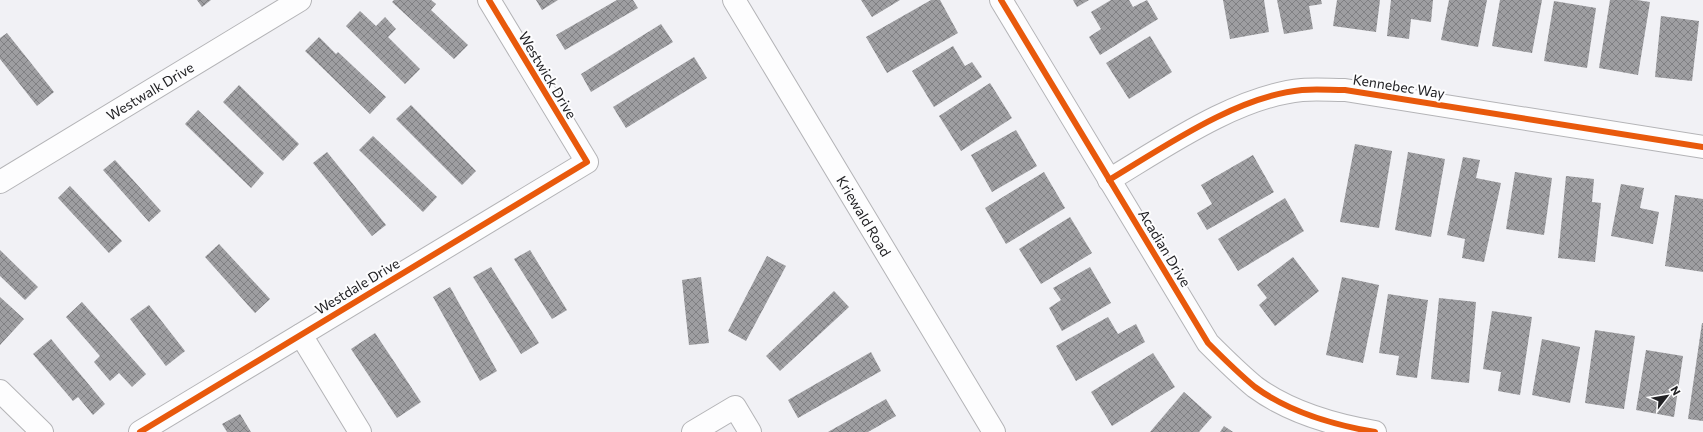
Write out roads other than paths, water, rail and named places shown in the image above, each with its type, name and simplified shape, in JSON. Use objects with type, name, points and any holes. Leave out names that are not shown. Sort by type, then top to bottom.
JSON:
[{"type":"street","name":"Westwalk Drive","points":[[0,182],[300,0]]},
{"type":"street","name":"Westwick Drive","points":[[489,0],[587,162]]},
{"type":"street","name":"Kriewald Road","points":[[734,0],[994,432]]},
{"type":"street","name":"Acadian Drive","points":[[1001,0],[1208,342],[1230,366],[1256,388],[1287,405],[1325,421],[1375,432]]},
{"type":"street","name":"Kennebec Way","points":[[1109,180],[1201,125],[1264,98],[1301,90],[1344,90],[1703,147]]},
{"type":"street","name":"Westdale Drive","points":[[140,432],[587,162]]},
{"type":"street","points":[[301,334],[360,432]]},
{"type":"street","points":[[0,391],[42,432]]},
{"type":"street","points":[[693,432],[735,407],[750,432]]}]
